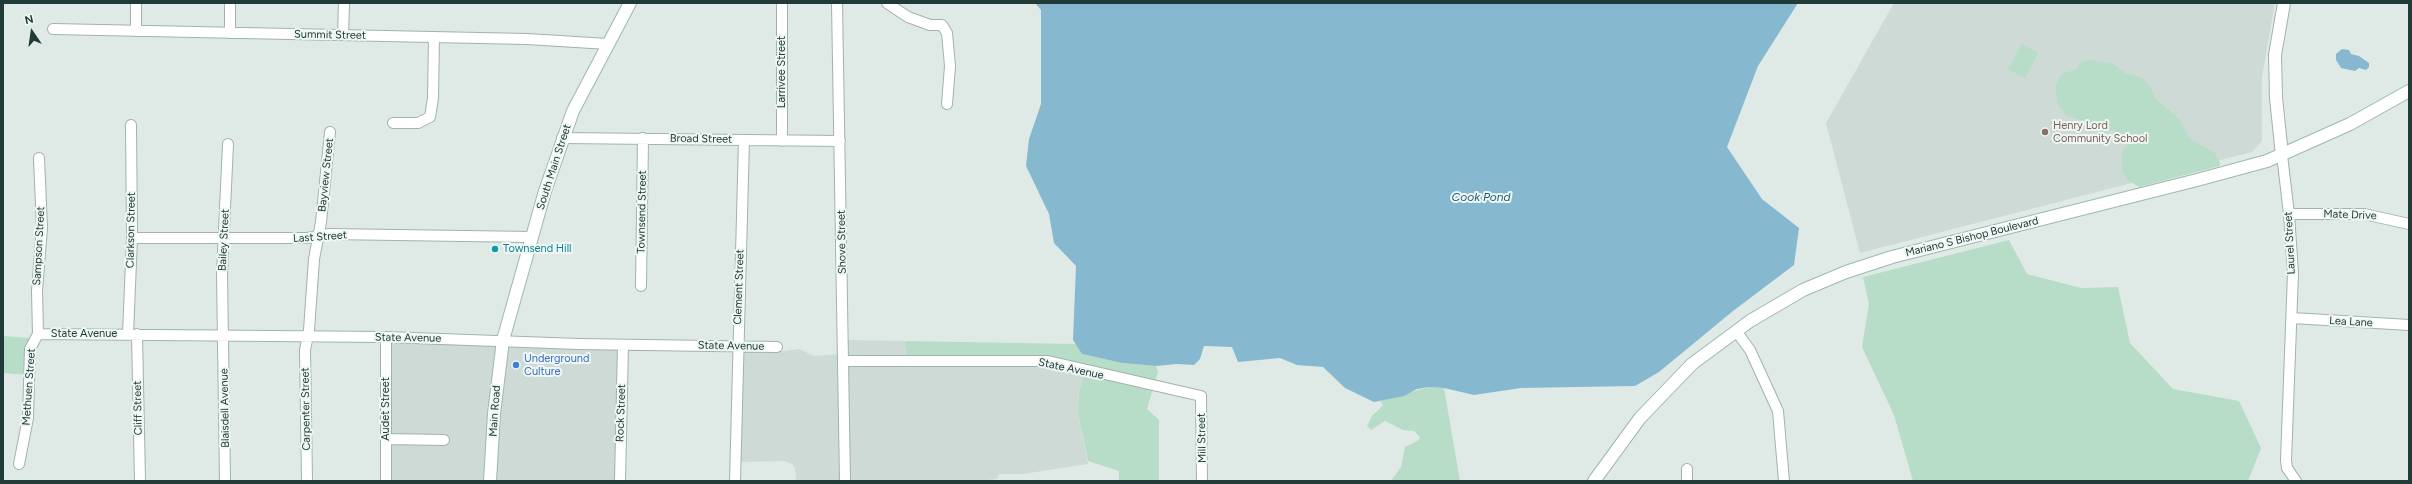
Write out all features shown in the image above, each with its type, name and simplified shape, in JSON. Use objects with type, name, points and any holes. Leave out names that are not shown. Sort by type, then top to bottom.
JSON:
[{"type":"main road","name":"South Main Street","points":[[503,340],[562,138],[576,104],[630,3]]},
{"type":"main road","name":"Laurel Street","points":[[2282,155],[2276,98],[2275,55],[2284,3]]},
{"type":"main road","name":"Mariano S Bishop Boulevard","points":[[1594,481],[1626,436],[1663,392],[1692,364],[1736,330],[1804,290],[1869,264],[2197,180],[2282,155],[2350,124],[2409,91]]},
{"type":"main road","name":"Main Road","points":[[490,481],[495,407],[503,340]]},
{"type":"street","points":[[136,3],[136,31]]},
{"type":"street","points":[[230,3],[230,33]]},
{"type":"street","points":[[343,35],[344,3]]},
{"type":"street","name":"Larrivee Street","points":[[782,3],[782,141]]},
{"type":"street","name":"Shove Street","points":[[837,3],[845,481]]},
{"type":"street","points":[[887,3],[908,17],[930,25],[942,25],[947,32],[950,66],[947,104]]},
{"type":"street","name":"Summit Street","points":[[53,29],[527,39],[608,44]]},
{"type":"street","points":[[393,123],[418,124],[430,117],[433,98],[434,37]]},
{"type":"street","name":"Clarkson Street","points":[[131,125],[132,334]]},
{"type":"street","name":"Bayview Street","points":[[307,337],[314,258],[319,236],[330,132]]},
{"type":"street","name":"Broad Street","points":[[562,138],[840,142]]},
{"type":"street","name":"Townsend Street","points":[[641,286],[643,138]]},
{"type":"street","name":"Clement Street","points":[[735,481],[744,140]]},
{"type":"street","name":"Bailey Street","points":[[224,336],[222,274],[225,239],[228,144]]},
{"type":"street","name":"Laurel Street","points":[[2282,155],[2289,214],[2293,273],[2286,460],[2287,468],[2296,481]]},
{"type":"street","name":"Sampson Street","points":[[38,334],[37,291],[42,228],[39,158]]},
{"type":"street","name":"Mate Drive","points":[[2289,214],[2364,214],[2409,224]]},
{"type":"street","name":"Last Street","points":[[132,238],[307,238],[329,234],[532,237]]},
{"type":"street","name":"Lea Lane","points":[[2292,318],[2409,324]]},
{"type":"street","points":[[1736,330],[1750,350],[1778,411],[1784,481]]},
{"type":"street","name":"State Avenue","points":[[38,334],[132,334],[503,340],[623,345],[777,347]]},
{"type":"street","name":"Methuen Street","points":[[19,464],[28,418],[30,349],[38,334]]},
{"type":"street","name":"Cliff Street","points":[[132,334],[140,481]]},
{"type":"street","name":"Blaisdell Avenue","points":[[224,336],[226,481]]},
{"type":"street","name":"Carpenter Street","points":[[307,337],[305,350],[307,481]]},
{"type":"street","name":"Audet Street","points":[[386,338],[386,481]]},
{"type":"street","name":"Rock Street","points":[[620,481],[623,345]]},
{"type":"street","name":"State Avenue","points":[[844,361],[1048,361],[1201,396]]},
{"type":"street","name":"Mill Street","points":[[1201,396],[1202,481]]},
{"type":"street","points":[[386,439],[444,440]]},
{"type":"street","points":[[1687,469],[1687,481]]},
{"type":"shaded area","name":"Henry Lord Community School","points":[[1894,3],[2275,3],[2262,77],[2262,141],[2252,152],[1860,253],[1826,123]]},
{"type":"shaded area","points":[[845,340],[905,341],[905,354],[1027,359],[1085,372],[1079,393],[1078,413],[1088,464],[1023,474],[999,474],[997,479],[987,480],[796,481],[795,468],[792,464],[784,461],[735,462],[739,349],[784,351],[799,349],[814,356],[842,354]]},
{"type":"shaded area","points":[[388,342],[619,347],[620,481],[386,481]]},
{"type":"green space","points":[[2022,44],[2038,53],[2025,78],[2008,69]]},
{"type":"green space","points":[[2089,60],[2111,63],[2125,73],[2141,77],[2151,88],[2154,97],[2180,120],[2189,138],[2215,153],[2220,163],[2219,166],[2139,187],[2126,179],[2122,169],[2122,151],[2127,146],[2126,139],[2119,138],[2113,129],[2106,133],[2098,129],[2098,122],[2089,122],[2067,116],[2057,103],[2056,85],[2062,74],[2077,69],[2082,61]]},
{"type":"green space","points":[[2009,240],[2027,274],[2081,288],[2118,287],[2130,343],[2173,389],[2239,401],[2261,448],[2248,481],[1913,481],[1894,415],[1862,347],[1869,304],[1863,277]]},
{"type":"green space","points":[[3,336],[29,338],[28,375],[3,373]]},
{"type":"green space","points":[[905,341],[1077,344],[1082,354],[1122,363],[1156,366],[1158,372],[1147,409],[1159,420],[1159,481],[1119,481],[1119,471],[1088,461],[1078,413],[1079,393],[1085,372],[1046,360],[906,359]]},
{"type":"green space","points":[[1429,387],[1444,388],[1460,481],[1391,481],[1401,467],[1405,447],[1419,440],[1420,437],[1414,431],[1403,430],[1385,421],[1371,430],[1367,426],[1372,416],[1383,405],[1380,401]]},
{"type":"water","name":"Cook Pond","points":[[1035,3],[1798,3],[1758,66],[1727,147],[1762,199],[1799,228],[1794,265],[1733,311],[1659,372],[1635,386],[1521,388],[1474,395],[1444,388],[1429,387],[1417,389],[1404,396],[1374,402],[1345,388],[1323,367],[1297,365],[1280,358],[1238,362],[1232,347],[1204,346],[1200,359],[1194,365],[1177,364],[1156,366],[1122,363],[1082,354],[1073,340],[1076,266],[1054,243],[1049,214],[1026,166],[1029,139],[1041,104],[1041,10]]},
{"type":"water","points":[[2342,49],[2349,50],[2351,54],[2359,56],[2369,63],[2369,67],[2366,70],[2359,68],[2355,71],[2341,68],[2336,60],[2336,54]]},
{"type":"place","name":"Henry Lord Community School","points":[[2045,132]]},
{"type":"place","name":"Townsend Hill","points":[[495,249]]},
{"type":"place","name":"Underground Culture","points":[[516,365]]}]
